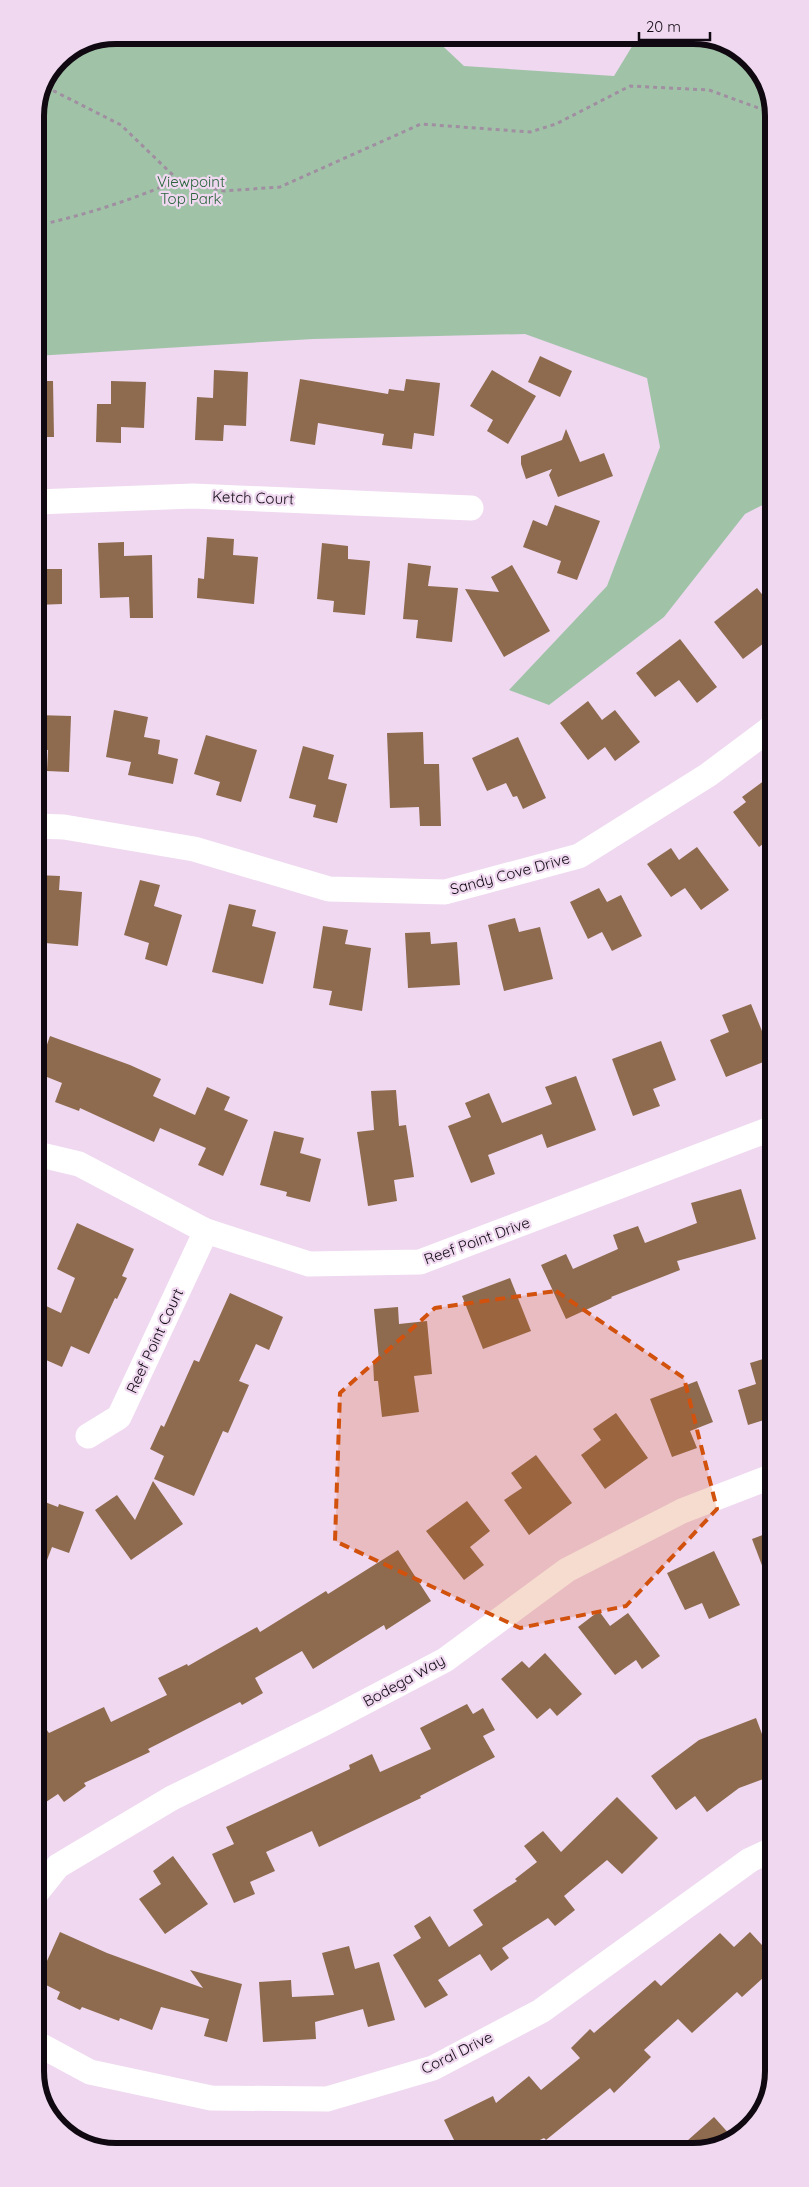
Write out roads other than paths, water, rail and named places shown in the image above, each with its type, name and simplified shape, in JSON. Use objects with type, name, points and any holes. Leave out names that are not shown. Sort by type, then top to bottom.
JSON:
[{"type":"street","name":"Ketch Court","points":[[44,502],[193,496],[471,508]]},
{"type":"street","name":"Sandy Cove Drive","points":[[44,826],[64,827],[194,849],[329,889],[445,892],[578,856],[708,775],[765,732]]},
{"type":"street","name":"Reef Point Drive","points":[[44,1156],[78,1164],[206,1232],[309,1264],[420,1262],[765,1131]]},
{"type":"street","name":"Reef Point Court","points":[[88,1436],[119,1417],[206,1232]]},
{"type":"street","name":"Bodega Way","points":[[44,1883],[58,1866],[172,1798],[325,1724],[445,1660],[568,1570],[682,1511],[765,1479]]},
{"type":"street","name":"Coral Drive","points":[[44,2047],[90,2072],[211,2098],[328,2099],[433,2068],[541,2011],[750,1860],[765,1853]]},
{"type":"park label","name":"Viewpoint Top Park","points":[[191,190]]}]
